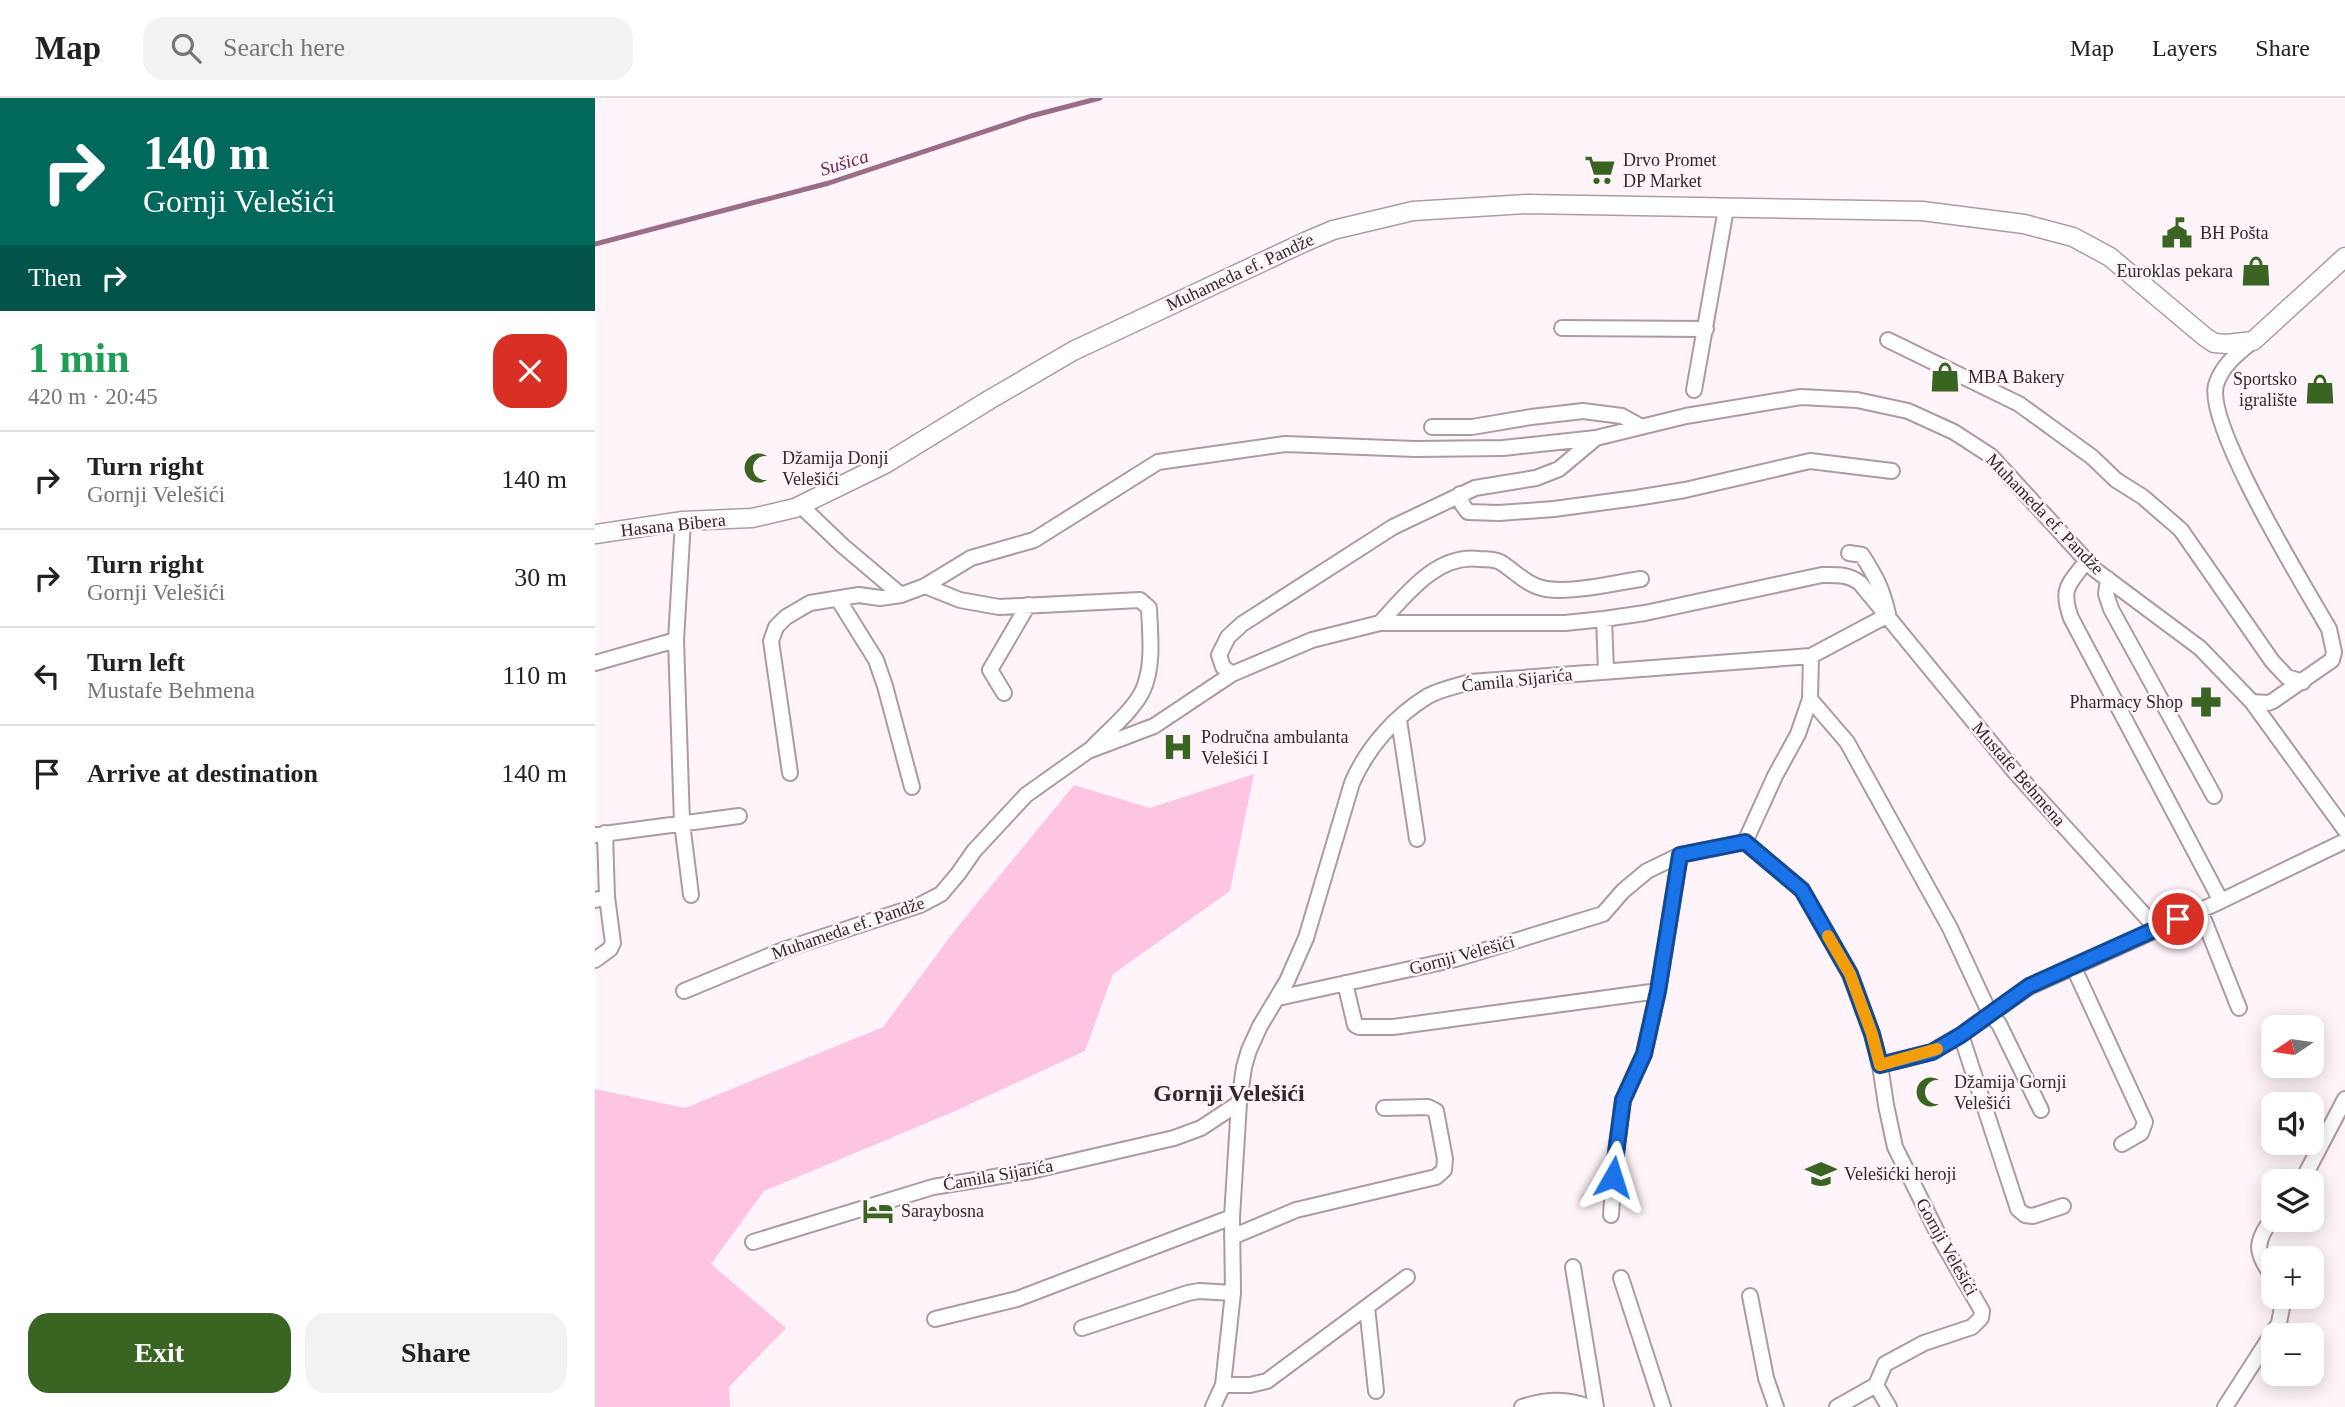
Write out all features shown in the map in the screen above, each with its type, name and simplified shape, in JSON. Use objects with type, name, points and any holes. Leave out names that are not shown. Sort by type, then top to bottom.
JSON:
[{"type":"street","name":"Muhameda ef. Pandže","points":[[752,518],[801,506],[885,464],[1073,351],[1332,230],[1413,211],[1527,204],[1922,211],[2024,224],[2073,237],[2110,257],[2214,343],[2253,341]]},
{"type":"street","points":[[1694,390],[1726,209]]},
{"type":"street","points":[[2252,702],[2268,703],[2303,682],[2333,660],[2334,652],[2329,629],[2243,476],[2218,417],[2215,386],[2228,361],[2345,257]]},
{"type":"street","points":[[1562,328],[1706,329]]},
{"type":"street","points":[[1888,340],[2019,404],[2092,457],[2116,480],[2143,496],[2181,530],[2272,661],[2287,677],[2303,682]]},
{"type":"street","name":"Muhameda ef. Pandže","points":[[790,773],[771,641],[776,627],[786,617],[810,603],[859,595],[880,598],[901,595],[925,586],[971,558],[1034,540],[1158,462],[1285,444],[1415,449],[1503,448],[1597,438],[1686,416],[1801,397],[1857,400],[1908,411],[1954,432],[1991,456],[2087,560],[2200,648],[2252,702],[2345,830]]},
{"type":"street","points":[[1432,427],[1472,426],[1583,411],[1622,416],[1640,426]]},
{"type":"street","name":"Muhameda ef. Pandže","points":[[1232,674],[1223,667],[1219,655],[1228,637],[1242,624],[1393,527],[1475,488],[1537,478],[1559,469],[1597,438]]},
{"type":"street","points":[[1460,494],[1462,504],[1468,512],[1499,513],[1554,509],[1685,490],[1810,461],[1892,471]]},
{"type":"street","points":[[801,506],[901,595]]},
{"type":"street","name":"Hasana Bibera","points":[[595,534],[683,521],[752,518]]},
{"type":"street","points":[[683,521],[676,640],[682,823],[691,895]]},
{"type":"street","points":[[1849,553],[1862,555],[1870,567],[1882,588],[1888,615]]},
{"type":"street","points":[[1380,623],[1410,590],[1436,568],[1471,558],[1497,561],[1524,581],[1545,589],[1641,579]]},
{"type":"street","points":[[2087,560],[2068,586],[2064,599],[2070,618],[2221,901]]},
{"type":"street","name":"Muhameda ef. Pandže","points":[[684,991],[783,950],[920,905],[941,894],[974,851],[1026,794],[1088,751],[1154,726],[1232,674],[1312,640],[1380,623],[1537,623],[1604,619],[1822,575],[1852,577],[1888,615]]},
{"type":"street","points":[[2108,579],[2106,594],[2111,610],[2214,796]]},
{"type":"street","points":[[925,586],[960,600],[999,607],[1140,600],[1149,608],[1150,649],[1142,692],[1123,716],[1088,751]]},
{"type":"street","points":[[838,599],[876,660],[912,787]]},
{"type":"street","points":[[1004,693],[990,670],[1028,605]]},
{"type":"street","name":"Ćamila Sijarića","points":[[1213,1407],[1223,1385],[1233,1293],[1232,1217],[1239,1103],[1249,1050],[1278,998],[1306,938],[1344,809],[1360,764],[1371,748],[1399,720],[1429,696],[1470,682],[1811,656],[1888,615]]},
{"type":"street","name":"Mustafe Behmena","points":[[1888,615],[2015,772],[2157,929]]},
{"type":"street","points":[[1604,619],[1606,670]]},
{"type":"street","points":[[595,663],[676,640]]},
{"type":"street","points":[[1745,842],[1775,776],[1798,734],[1810,699],[1811,656]]},
{"type":"street","points":[[1810,699],[1847,742],[1949,928],[1990,1014],[1999,1024],[2041,1110]]},
{"type":"street","points":[[1399,720],[1417,839]]},
{"type":"street","points":[[595,960],[610,949],[613,943],[601,898],[600,834],[739,816]]},
{"type":"street","points":[[1880,1065],[1932,1052],[1961,1035],[2017,993],[2221,901],[2345,841]]},
{"type":"street","name":"Gornji Velešići","points":[[1278,998],[1456,959],[1603,914],[1623,891],[1647,871],[1680,855],[1745,842],[1802,890],[1850,974],[1872,1034],[1895,1147],[1940,1238],[1982,1311],[1981,1318],[1972,1327],[1924,1343],[1885,1364],[1876,1385],[1837,1407]]},
{"type":"street","points":[[1611,1215],[1623,1100],[1644,1054],[1658,991],[1680,855]]},
{"type":"street","points":[[2200,910],[2239,1008]]},
{"type":"street","points":[[2074,966],[2145,1122],[2141,1133],[2122,1144]]},
{"type":"street","points":[[1345,983],[1352,1019],[1359,1027],[1392,1027],[1658,991]]},
{"type":"street","points":[[1961,1035],[2018,1209],[2025,1215],[2033,1216],[2063,1206]]},
{"type":"street","points":[[2308,1169],[2345,1099]]},
{"type":"street","name":"Ćamila Sijarića","points":[[753,1242],[933,1187],[1031,1171],[1174,1138],[1201,1128],[1239,1103]]},
{"type":"street","points":[[1232,1237],[1296,1209],[1436,1177],[1444,1170],[1445,1159],[1436,1111],[1428,1107],[1384,1108]]},
{"type":"street","points":[[935,1319],[1017,1299],[1232,1217]]},
{"type":"street","points":[[2261,1257],[2258,1250],[2262,1232]]},
{"type":"street","points":[[1573,1267],[1596,1407]]},
{"type":"street","points":[[1223,1385],[1250,1385],[1267,1381],[1407,1277]]},
{"type":"street","points":[[1621,1278],[1663,1407]]},
{"type":"street","points":[[1083,1328],[1188,1293],[1233,1293]]},
{"type":"street","points":[[1750,1296],[1766,1378],[1776,1407]]},
{"type":"street","points":[[1367,1307],[1376,1391]]},
{"type":"street","points":[[2225,1407],[2279,1324],[2282,1309]]},
{"type":"street","points":[[1876,1385],[1889,1407]]},
{"type":"street","points":[[1523,1407],[1540,1401],[1568,1401],[1588,1407]]},
{"type":"shaded area","points":[[1254,774],[1230,891],[1113,974],[1085,1051],[953,1112],[764,1191],[711,1264],[786,1328],[729,1387],[730,1407],[595,1407],[595,1089],[685,1108],[883,1027],[956,929],[1074,785],[1150,808]]},
{"type":"waterway","name":"Sušica","points":[[595,244],[829,183],[1031,116],[1100,98]]},
{"type":"slow traffic","points":[[1828,936],[1850,974],[1872,1034],[1880,1065],[1937,1049]]},
{"type":"place","name":"Drvo Promet DP Market","points":[[1600,170]]},
{"type":"place","name":"BH Pošta","points":[[2177,233]]},
{"type":"place","name":"Euroklas pekara","points":[[2256,271]]},
{"type":"place","name":"MBA Bakery","points":[[1945,377]]},
{"type":"place","name":"Sportsko igralište","points":[[2320,389]]},
{"type":"place","name":"Džamija Donji Velešići","points":[[759,468]]},
{"type":"place","name":"Pharmacy Shop","points":[[2206,702]]},
{"type":"place","name":"Područna ambulanta Velešići I","points":[[1178,747]]},
{"type":"place","name":"Džamija Gornji Velešići","points":[[1931,1092]]},
{"type":"place","name":"Velešićki heroji","points":[[1821,1174]]},
{"type":"place","name":"Saraybosna","points":[[878,1211]]},
{"type":"district","name":"Gornji Velešići","points":[[1229,1093]]},
{"type":"route","points":[[1613,1177],[1623,1100],[1644,1054],[1658,991],[1680,855],[1745,842],[1802,890],[1850,974],[1872,1034],[1880,1065],[1932,1052],[1961,1035],[2029,986],[2178,919]]}]
